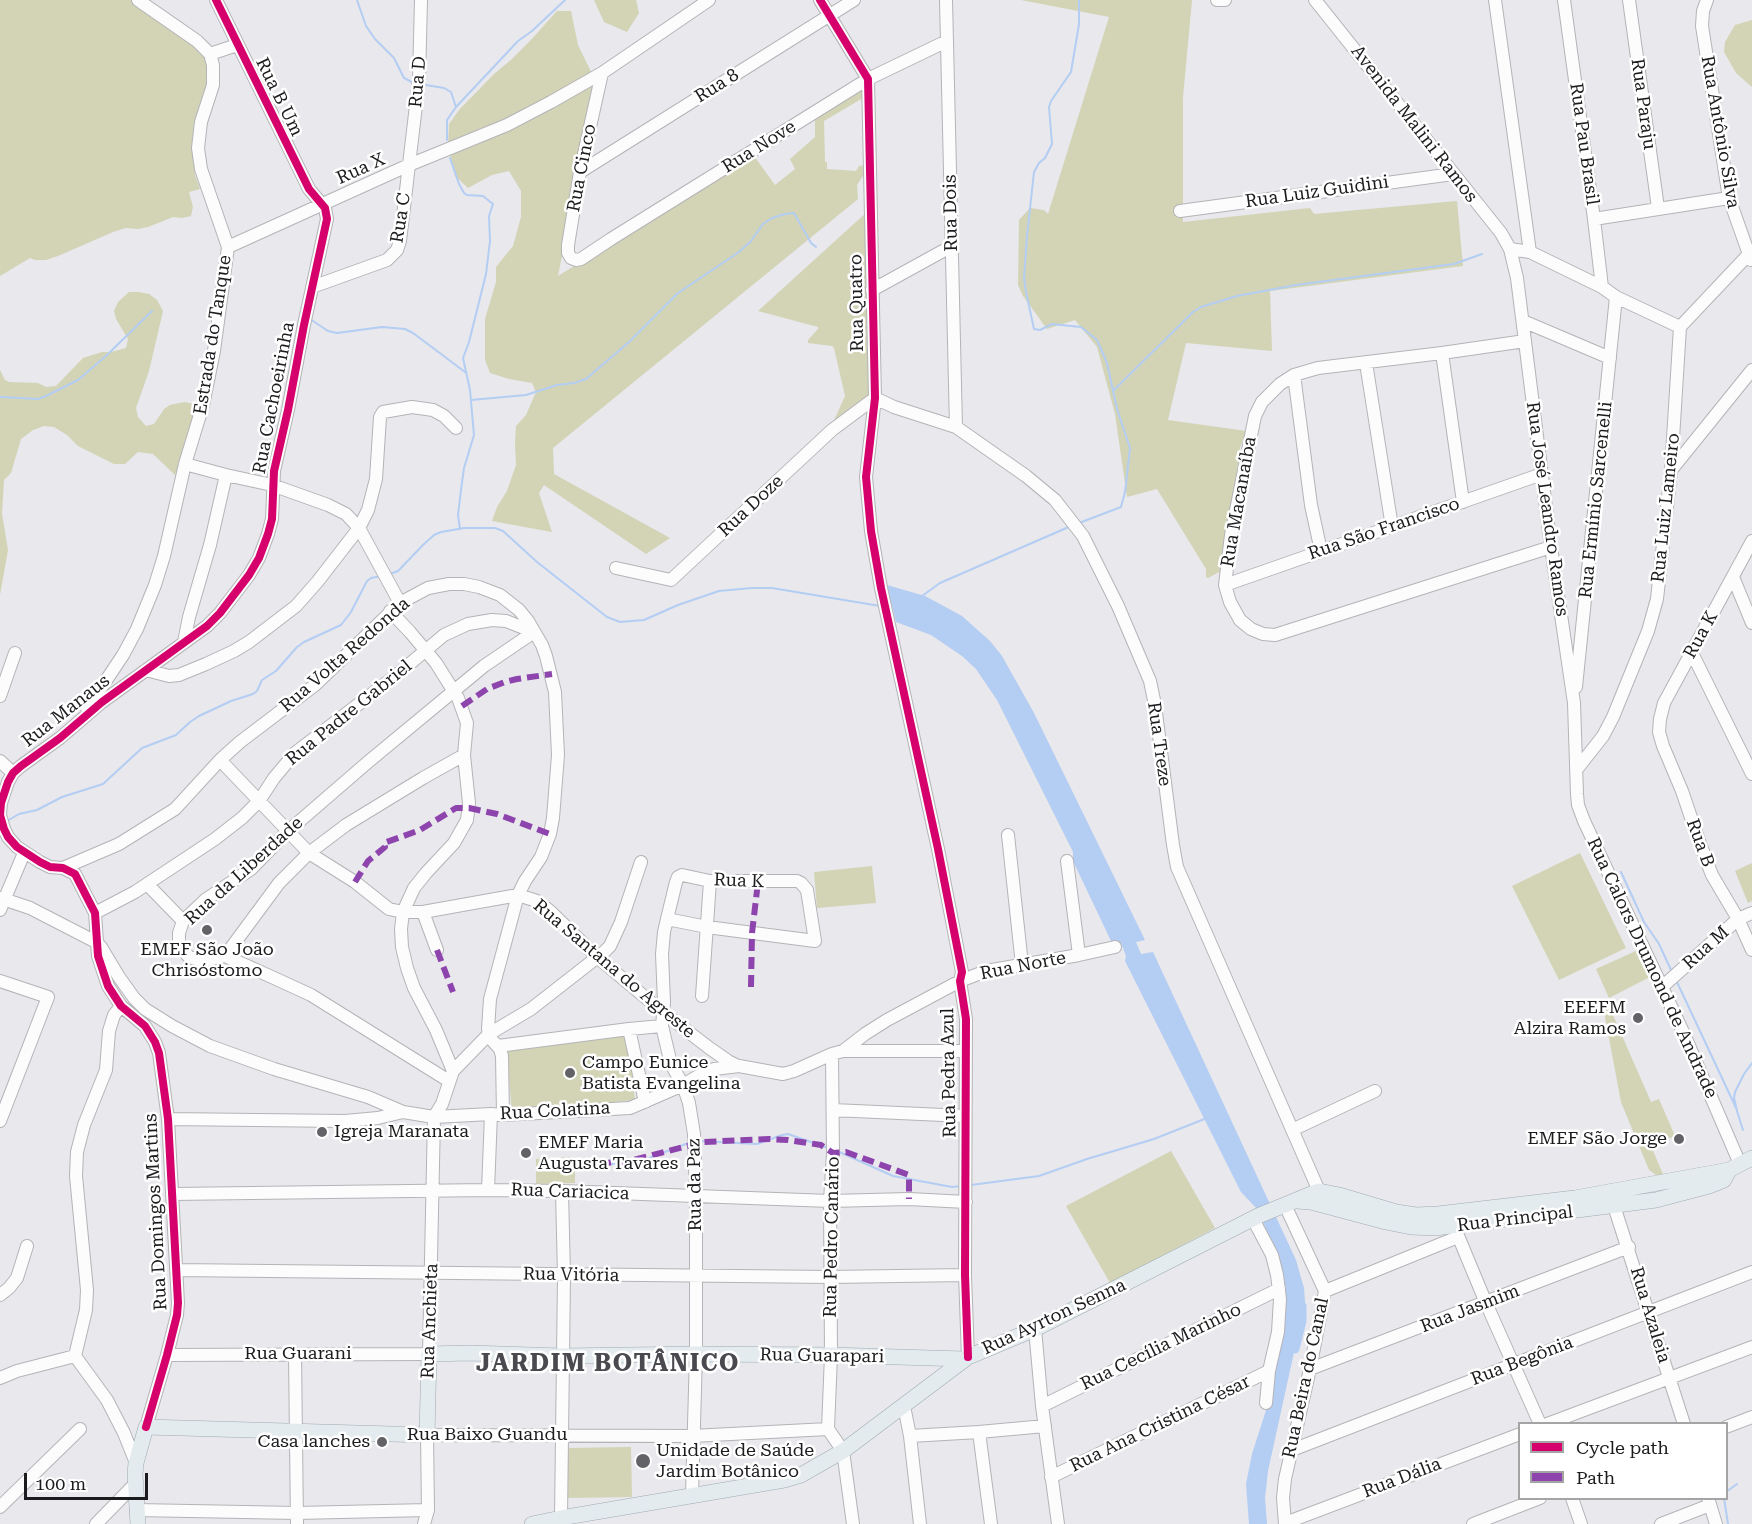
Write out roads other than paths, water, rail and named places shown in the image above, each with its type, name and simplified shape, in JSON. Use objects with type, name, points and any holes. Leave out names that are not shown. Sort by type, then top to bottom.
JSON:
[{"type":"main road","name":"Rua Principal","points":[[1286,1204],[1319,1197],[1416,1215],[1438,1214],[1575,1198],[1743,1163]]},
{"type":"main road","name":"Rua Principal","points":[[1319,1197],[1386,1222],[1456,1231],[1656,1200],[1724,1180],[1743,1163]]},
{"type":"main road","name":"Rua Ayrton Senna","points":[[532,1524],[563,1521],[692,1495],[784,1480],[811,1470],[843,1451],[966,1358],[1035,1329],[1286,1204]]},
{"type":"main road","name":"Rua Guarapari","points":[[429,1354],[831,1355],[966,1358]]},
{"type":"main road","name":"Rua Anchieta","points":[[427,1435],[429,1354]]},
{"type":"main road","name":"Rua Baixo Guandu","points":[[146,1427],[427,1435]]},
{"type":"main road","name":"Rua Domingos Martins","points":[[137,1517],[136,1463],[146,1427]]},
{"type":"street","points":[[138,0],[197,41],[210,54],[237,45]]},
{"type":"street","name":"Rua B Um","points":[[216,0],[309,189],[321,203]]},
{"type":"street","name":"Rua D","points":[[409,165],[420,69],[421,0]]},
{"type":"street","points":[[602,73],[709,0]]},
{"type":"street","points":[[819,0],[868,79]]},
{"type":"street","name":"Rua 8","points":[[580,172],[854,0]]},
{"type":"street","name":"Rua Dois","points":[[946,0],[956,427]]},
{"type":"street","points":[[1217,0],[1225,0]]},
{"type":"street","name":"Avenida Malini Ramos","points":[[1315,0],[1501,233],[1510,249]]},
{"type":"street","points":[[1495,0],[1530,252]]},
{"type":"street","name":"Rua Pau Brasil","points":[[1564,0],[1602,287]]},
{"type":"street","name":"Rua Paraju","points":[[1629,0],[1658,208]]},
{"type":"street","name":"Rua Antônio Silva","points":[[1707,0],[1703,11],[1702,26],[1729,198],[1750,258]]},
{"type":"street","name":"Rua Nove","points":[[576,260],[868,79],[947,41]]},
{"type":"street","name":"Estrada do Tanque","points":[[78,722],[123,655],[146,610],[164,556],[185,464],[203,405],[214,351],[228,247],[201,169],[198,148],[201,122],[213,85],[213,64],[210,54]]},
{"type":"street","name":"Rua X","points":[[228,247],[321,203],[507,125],[602,73]]},
{"type":"street","name":"Rua Cinco","points":[[576,260],[568,253],[568,245],[580,172],[602,73]]},
{"type":"street","name":"Rua Quatro","points":[[868,79],[874,398],[866,477],[871,531],[887,616]]},
{"type":"street","name":"Rua C","points":[[312,287],[387,260],[393,255],[400,241],[409,165]]},
{"type":"street","name":"Rua Luiz Guidini","points":[[1180,211],[1453,174]]},
{"type":"street","points":[[1594,219],[1729,198]]},
{"type":"street","name":"Rua Cachoeirinha","points":[[184,642],[207,626],[237,592],[259,558],[268,534],[272,519],[272,484],[327,219],[325,208],[321,203]]},
{"type":"street","points":[[872,290],[952,246]]},
{"type":"street","points":[[1510,249],[1530,252],[1680,327],[1750,258]]},
{"type":"street","name":"Rua José Leandro Ramos","points":[[1510,249],[1517,278],[1551,547],[1574,703],[1577,769]]},
{"type":"street","name":"Rua Ermínio Sarcenelli","points":[[1574,703],[1616,297]]},
{"type":"street","points":[[1523,321],[1610,358]]},
{"type":"street","name":"Rua Luiz Lameiro","points":[[1577,769],[1603,736],[1613,717],[1653,615],[1657,599],[1671,470],[1680,327]]},
{"type":"street","name":"Rua Macanaíba","points":[[1525,341],[1318,368],[1294,375],[1280,384],[1268,394],[1255,416],[1231,535],[1225,585],[1230,602],[1240,620],[1251,629],[1263,634],[1275,635],[1551,547]]},
{"type":"street","points":[[1442,353],[1463,502]]},
{"type":"street","points":[[1366,363],[1392,526]]},
{"type":"street","points":[[1671,470],[1752,370]]},
{"type":"street","points":[[1294,375],[1311,505],[1322,551]]},
{"type":"street","name":"Rua Treze","points":[[874,398],[894,407],[956,427],[1026,476],[1054,500],[1083,536],[1118,606],[1150,681],[1177,867],[1319,1197]]},
{"type":"street","name":"Rua Doze","points":[[616,568],[671,580],[832,430],[874,398]]},
{"type":"street","points":[[146,670],[162,676],[179,675],[225,656],[249,642],[296,606],[359,528],[368,510],[376,479],[380,417],[383,412],[412,407],[434,410],[456,428]]},
{"type":"street","points":[[185,464],[272,484],[346,514],[359,528],[395,607],[436,663],[462,706],[467,723],[464,755],[469,803],[467,819],[454,843],[414,888],[403,912],[402,947],[406,968],[436,1030],[451,1076]]},
{"type":"street","name":"Rua São Francisco","points":[[1225,585],[1542,474]]},
{"type":"street","points":[[184,642],[226,475]]},
{"type":"street","name":"Rua K","points":[[1659,732],[1664,703],[1752,542]]},
{"type":"street","points":[[1733,577],[1752,623]]},
{"type":"street","name":"Rua Volta Redonda","points":[[63,868],[119,844],[175,809],[220,760],[255,730],[315,685],[395,607],[418,592],[437,586],[464,584],[490,590],[508,600],[528,621],[546,656],[555,692],[558,755],[550,834],[541,857],[518,895],[490,999],[487,1024],[489,1034]]},
{"type":"street","name":"Rua Pedra Azul","points":[[887,616],[938,849],[962,972],[960,981],[966,1019],[966,1358]]},
{"type":"street","name":"Rua Padre Gabriel","points":[[95,913],[147,884],[215,839],[242,818],[259,801],[295,753],[394,677],[444,635],[456,628],[480,621],[506,621],[534,632]]},
{"type":"street","name":"Rua da Liberdade","points":[[451,1076],[311,995],[225,956],[203,961],[186,954],[179,946],[178,940],[183,921],[205,900],[251,869],[287,832],[484,666],[534,632]]},
{"type":"street","name":"Rua Manaus","points":[[13,773],[60,738],[116,690],[184,642]]},
{"type":"street","points":[[1691,651],[1752,774]]},
{"type":"street","points":[[0,696],[15,653]]},
{"type":"street","name":"Rua B","points":[[1659,732],[1712,875],[1738,919],[1752,950]]},
{"type":"street","points":[[225,956],[279,883],[309,853],[346,825],[464,755]]},
{"type":"street","points":[[220,760],[309,853],[355,882],[389,909],[423,912],[518,895]]},
{"type":"street","points":[[0,761],[13,773],[3,793],[0,815],[4,829],[8,837],[24,853],[50,867],[63,868],[75,874],[95,913],[98,956],[102,970],[108,986],[121,1006],[114,1015],[109,1031],[106,1070],[84,1125],[77,1152],[76,1176],[87,1290],[86,1310],[75,1356],[107,1400],[136,1463]]},
{"type":"street","name":"Rua Calors Drumond de Andrade","points":[[1577,769],[1578,805],[1584,821],[1743,1163]]},
{"type":"street","points":[[1008,835],[1022,965]]},
{"type":"street","points":[[24,853],[2,902],[30,908],[98,943],[134,998],[146,1009],[172,1026],[221,1050],[274,1069],[368,1097],[403,1112]]},
{"type":"street","points":[[1067,861],[1079,955]]},
{"type":"street","points":[[434,1117],[442,1104],[451,1076],[489,1034],[531,1009],[604,952],[614,940],[641,862]]},
{"type":"street","name":"Rua K","points":[[675,882],[682,875],[710,881],[797,881],[807,890],[815,941],[707,927]]},
{"type":"street","points":[[702,996],[710,881]]},
{"type":"street","name":"Rua da Paz","points":[[675,882],[662,954],[664,1013],[662,1026],[671,1064],[689,1104],[694,1134],[696,1354],[692,1495]]},
{"type":"street","points":[[147,884],[183,921]]},
{"type":"street","name":"Rua Santana do Agreste","points":[[518,895],[537,901],[544,906],[597,957],[664,1013],[708,1047],[739,1066]]},
{"type":"street","points":[[423,912],[437,950]]},
{"type":"street","name":"Rua M","points":[[1662,987],[1738,919],[1752,913]]},
{"type":"street","points":[[667,919],[707,927]]},
{"type":"street","name":"Rua Norte","points":[[838,1053],[887,1020],[960,981],[986,971],[1115,947]]},
{"type":"street","points":[[0,981],[48,997],[0,1121]]},
{"type":"street","name":"Rua Domingos Martins","points":[[121,1006],[146,1026],[155,1042],[162,1065],[173,1194],[177,1315],[146,1427]]},
{"type":"street","points":[[498,1046],[662,1026]]},
{"type":"street","points":[[628,1029],[645,1102]]},
{"type":"street","points":[[488,1190],[502,1056],[489,1034]]},
{"type":"street","name":"Rua Colatina","points":[[168,1119],[345,1121],[378,1118],[403,1112],[434,1117],[630,1108],[714,1069],[739,1066],[783,1074],[838,1053],[966,1051]]},
{"type":"street","name":"Rua Pedro Canário","points":[[828,1429],[831,1355],[830,1201],[833,1110],[838,1053]]},
{"type":"street","points":[[1292,1130],[1375,1091]]},
{"type":"street","points":[[833,1110],[965,1116]]},
{"type":"street","name":"Rua Anchieta","points":[[429,1354],[434,1117]]},
{"type":"street","name":"Rua Cariacica","points":[[173,1194],[488,1190],[830,1201],[909,1199],[966,1202]]},
{"type":"street","points":[[562,1191],[563,1521]]},
{"type":"street","name":"Rua Beira do Canal","points":[[1285,1523],[1283,1497],[1285,1479],[1325,1291],[1286,1204]]},
{"type":"street","name":"Rua Azaleia","points":[[1614,1206],[1683,1422]]},
{"type":"street","points":[[1256,1218],[1272,1255],[1279,1289],[1278,1332],[1269,1371],[1266,1403]]},
{"type":"street","points":[[1325,1291],[1456,1231],[1539,1422]]},
{"type":"street","points":[[0,1295],[17,1278],[27,1246]]},
{"type":"street","name":"Rua Jasmim","points":[[1310,1369],[1629,1248]]},
{"type":"street","name":"Rua Vitória","points":[[176,1270],[564,1276],[965,1275]]},
{"type":"street","name":"Rua Begônia","points":[[1292,1450],[1752,1272]]},
{"type":"street","name":"Rua Cecília Marinho","points":[[1042,1406],[1279,1289]]},
{"type":"street","points":[[1035,1329],[1042,1406],[1058,1524]]},
{"type":"street","points":[[1552,1422],[1752,1347]]},
{"type":"street","points":[[295,1354],[297,1519]]},
{"type":"street","name":"Rua Guarani","points":[[167,1355],[429,1354]]},
{"type":"street","points":[[0,1378],[17,1371],[75,1356]]},
{"type":"street","name":"Rua Ana Cristina César","points":[[1052,1477],[1269,1371]]},
{"type":"street","points":[[904,1406],[910,1436],[920,1524]]},
{"type":"street","points":[[1728,1426],[1752,1417]]},
{"type":"street","points":[[910,1436],[1045,1426]]},
{"type":"street","points":[[0,1504],[80,1429]]},
{"type":"street","points":[[828,1429],[843,1451],[854,1524]]},
{"type":"street","name":"Rua Baixo Guandu","points":[[427,1435],[692,1436],[828,1429]]},
{"type":"street","points":[[979,1432],[991,1524]]},
{"type":"street","name":"Rua Anchieta","points":[[424,1524],[428,1510],[427,1435]]},
{"type":"street","name":"Rua Dália","points":[[1285,1523],[1518,1435]]},
{"type":"street","points":[[96,1524],[135,1484]]},
{"type":"street","points":[[1473,1524],[1535,1500]]},
{"type":"street","points":[[1573,1500],[1581,1524]]},
{"type":"street","points":[[1661,1524],[1709,1502],[1716,1524]]},
{"type":"street","points":[[137,1517],[297,1519],[428,1510]]},
{"type":"water","points":[[887,585],[925,596],[962,616],[990,641],[1002,656],[1034,713],[1145,940],[1136,942],[1141,954],[1153,952],[1296,1260],[1304,1288],[1305,1302],[1268,1471],[1265,1498],[1267,1524],[1249,1524],[1246,1484],[1252,1454],[1267,1407],[1286,1304],[1286,1289],[1280,1262],[1258,1210],[1241,1192],[1125,961],[1126,956],[1121,943],[1115,947],[1112,943],[1073,861],[1073,852],[997,700],[976,669],[962,656],[931,635],[896,622]]},
{"type":"waterway","points":[[357,0],[366,26],[394,58],[404,78],[412,82]]},
{"type":"waterway","points":[[447,140],[447,120],[456,107],[518,41],[565,0]]},
{"type":"waterway","points":[[1079,0],[1079,24],[1071,72],[1051,101],[1049,107],[1052,144],[1034,172],[1024,278],[1034,329],[1040,330],[1052,324],[1081,327],[1097,340],[1107,363],[1117,409],[1130,448],[1121,507],[1079,523]]},
{"type":"waterway","points":[[426,85],[444,88],[451,92],[456,107]]},
{"type":"waterway","points":[[450,158],[464,193],[483,196],[493,204],[489,216],[490,241],[486,274],[463,358],[470,390],[474,435],[464,468],[458,515],[460,529]]},
{"type":"waterway","points":[[471,400],[526,395],[586,379],[629,342],[678,293],[739,252],[751,241],[763,224],[772,218],[794,213],[811,243],[816,247]]},
{"type":"waterway","points":[[1114,390],[1193,312],[1201,307],[1237,296],[1296,285],[1454,264],[1482,254]]},
{"type":"waterway","points":[[0,397],[38,399],[78,380],[152,311]]},
{"type":"waterway","points":[[310,319],[328,331],[337,333],[382,327],[405,329],[465,372]]},
{"type":"waterway","points":[[922,596],[940,583],[1071,526]]},
{"type":"waterway","points":[[390,574],[398,571],[434,535],[464,528],[495,528],[503,531],[537,562],[607,617],[620,622],[644,620],[719,591],[752,588],[772,588],[880,606]]},
{"type":"waterway","points":[[7,821],[19,814],[37,810],[62,797],[103,784],[142,748],[176,735],[199,716],[231,701],[253,694],[262,680],[276,671],[297,647],[341,625],[351,612],[367,581],[382,576]]},
{"type":"waterway","points":[[1621,872],[1644,922],[1659,944],[1672,972]]},
{"type":"waterway","points":[[1676,980],[1737,1110]]},
{"type":"waterway","points":[[1736,1106],[1735,1092],[1752,1063]]},
{"type":"waterway","points":[[1737,1111],[1743,1130]]},
{"type":"waterway","points":[[971,1185],[1039,1176],[1154,1139],[1207,1118]]},
{"type":"waterway","points":[[700,1141],[757,1144],[788,1134],[828,1148]]},
{"type":"waterway","points":[[602,1165],[644,1160],[691,1142]]},
{"type":"waterway","points":[[837,1151],[893,1176],[952,1187],[962,1186]]},
{"type":"waterway","points":[[1295,1349],[1302,1321],[1302,1306]]},
{"type":"waterway","points":[[1728,1491],[1737,1484]]},
{"type":"waterway","points":[[1724,1500],[1728,1524]]},
{"type":"place","name":"EMEF São João Chrisóstomo","points":[[207,930]]},
{"type":"place","name":"EEEFM Alzira Ramos","points":[[1638,1018]]},
{"type":"place","name":"Campo Eunice Batista Evangelina","points":[[570,1073]]},
{"type":"place","name":"Igreja Maranata","points":[[322,1132]]},
{"type":"place","name":"EMEF São Jorge","points":[[1679,1139]]},
{"type":"place","name":"EMEF Maria Augusta Tavares","points":[[526,1153]]},
{"type":"place","name":"Casa lanches","points":[[382,1442]]},
{"type":"place","name":"Unidade de Saúde Jardim Botânico","points":[[643,1461]]},
{"type":"district","name":"JARDIM BOTÂNICO","points":[[608,1364]]}]
